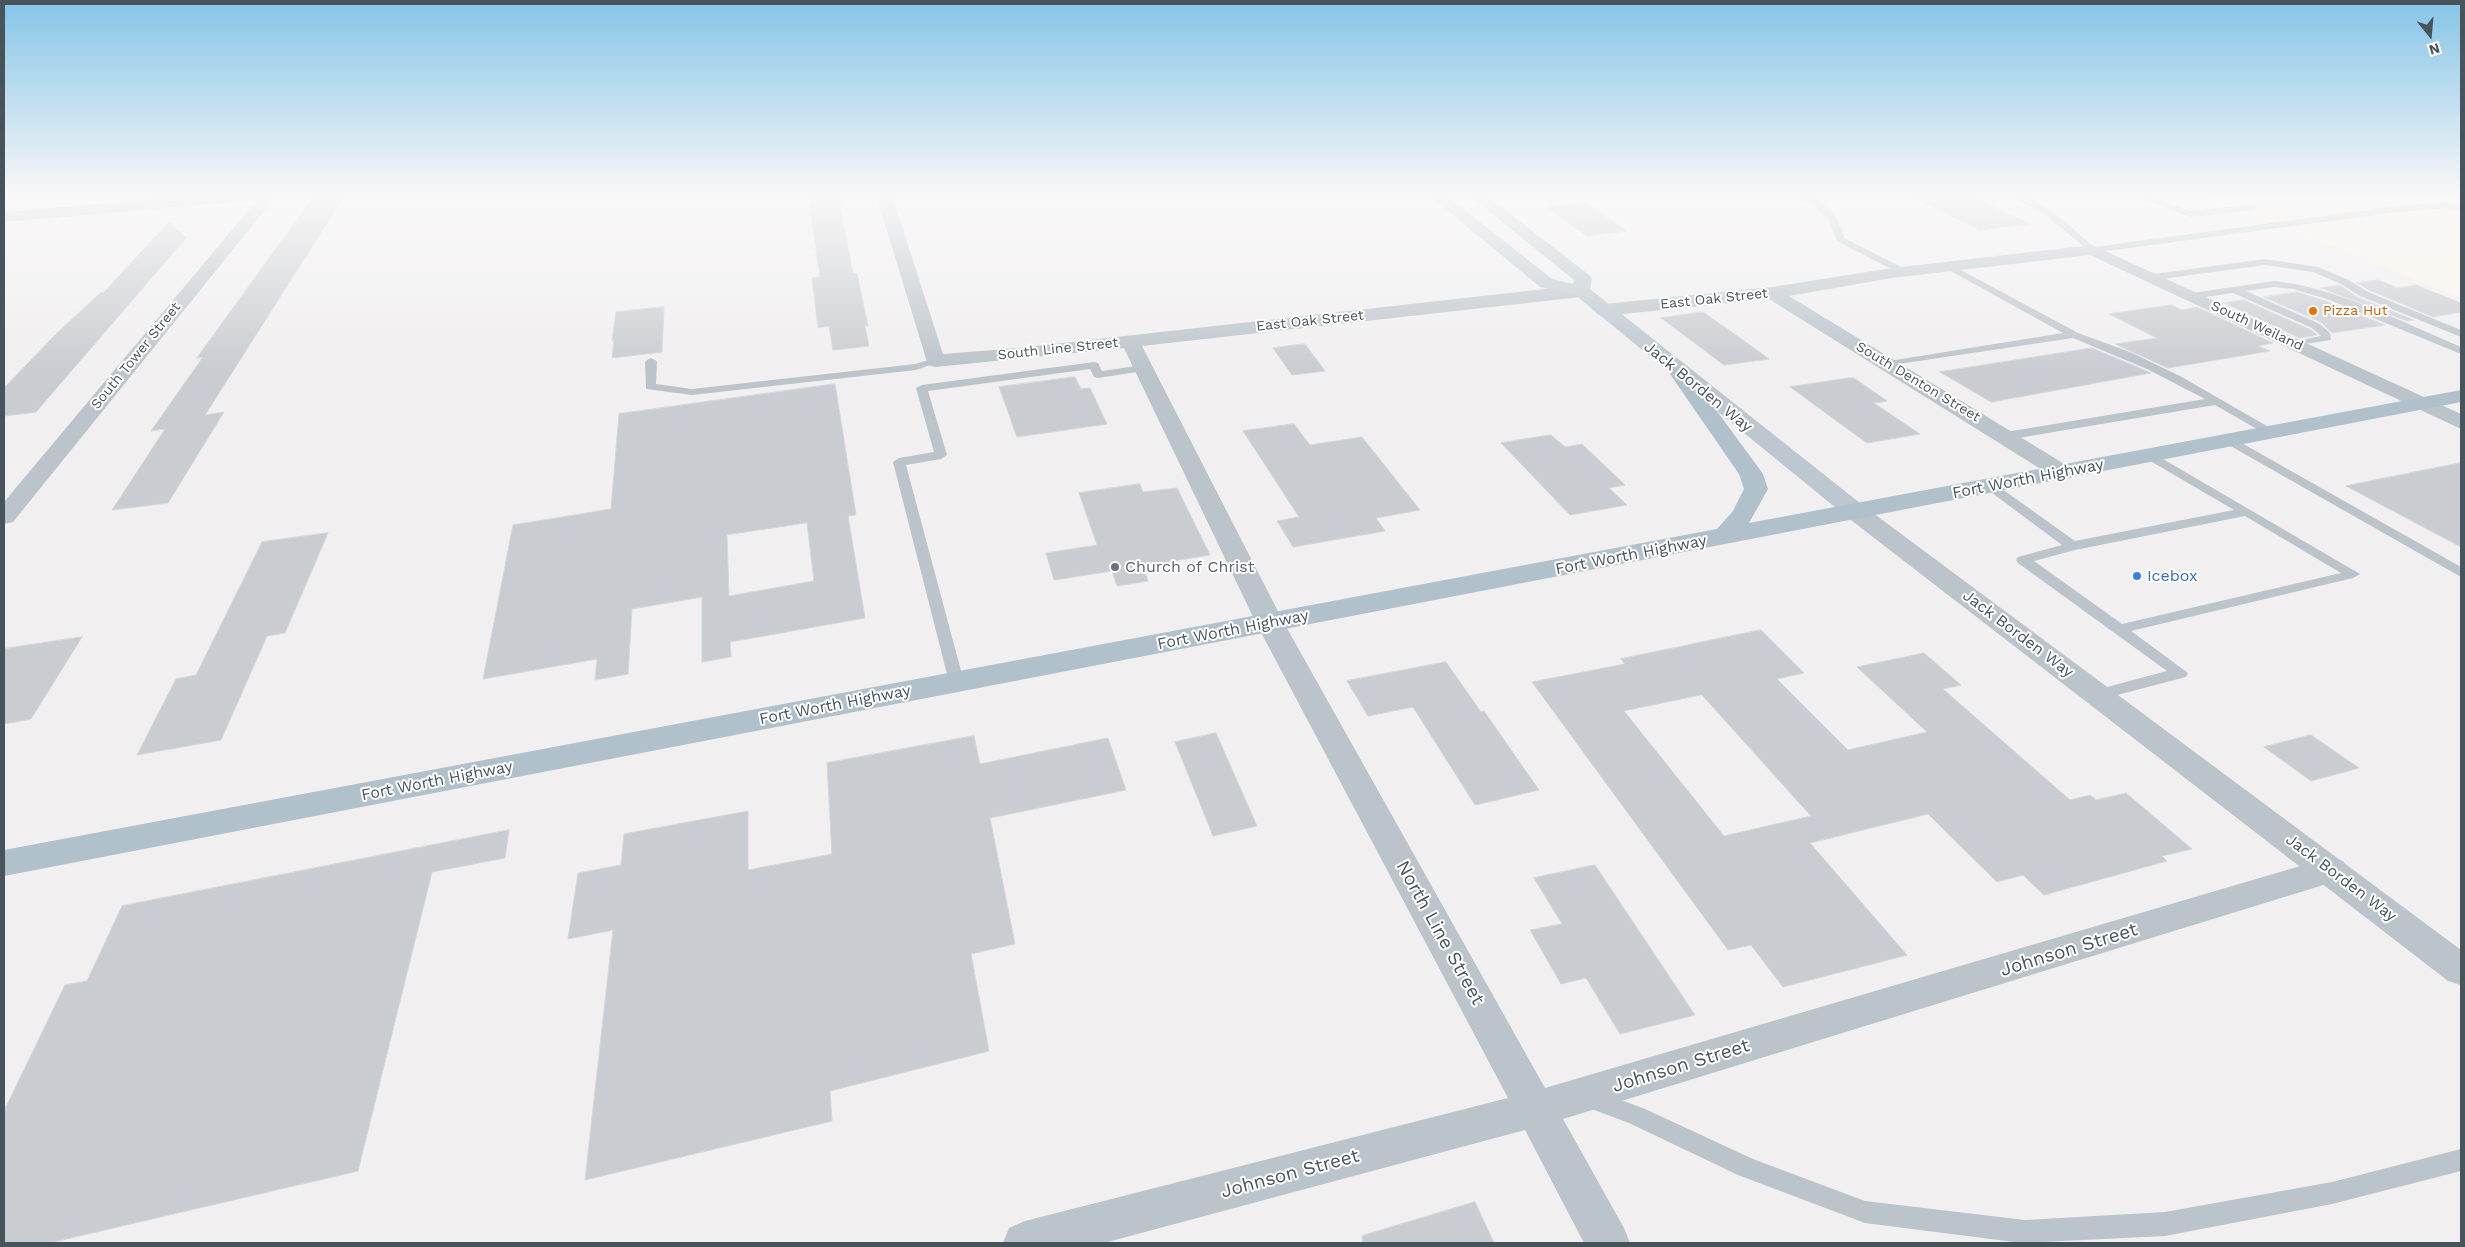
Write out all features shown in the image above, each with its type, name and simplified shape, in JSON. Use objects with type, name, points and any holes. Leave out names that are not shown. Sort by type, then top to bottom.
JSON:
[{"type":"main road","name":"Jack Borden Way","points":[[1509,253],[1546,283],[1581,291],[1680,374],[1856,512]]},
{"type":"main road","name":"Jack Borden Way","points":[[1550,253],[1583,280],[1581,291]]},
{"type":"main road","points":[[1680,374],[1751,474],[1756,488],[1744,513],[1724,537]]},
{"type":"main road","name":"Fort Worth Highway","points":[[4,863],[2461,396]]},
{"type":"street","name":"South Tower Street","points":[[4,517],[220,253]]},
{"type":"street","points":[[902,253],[935,361]]},
{"type":"street","name":"East Oak Street","points":[[1604,310],[1772,293],[1902,271],[2063,253]]},
{"type":"street","name":"South Weiland","points":[[2099,253],[2154,277],[2461,422]]},
{"type":"street","name":"East Oak Street","points":[[1130,341],[1581,291]]},
{"type":"street","name":"South Denton Street","points":[[1772,293],[2063,473]]},
{"type":"street","name":"South Line Street","points":[[935,361],[1130,341],[1270,623]]},
{"type":"street","name":"Jack Borden Way","points":[[1856,512],[2461,970]]},
{"type":"street","name":"North Line Street","points":[[1270,623],[1608,1243]]},
{"type":"street","name":"Johnson Street","points":[[1025,1243],[1536,1109],[2331,870]]},
{"type":"lane","points":[[1867,253],[1902,271]]},
{"type":"lane","points":[[2154,277],[2265,262],[2278,262],[2315,269],[2345,282],[2364,294],[2461,334]]},
{"type":"lane","points":[[1948,266],[2074,335],[2128,354],[2273,433]]},
{"type":"lane","points":[[2192,296],[2274,284],[2294,286],[2313,290],[2461,351]]},
{"type":"lane","points":[[2235,290],[2316,326],[2325,333],[2327,338],[2295,344]]},
{"type":"lane","points":[[1889,364],[2074,335]]},
{"type":"lane","points":[[651,361],[650,387],[692,392],[916,367],[935,361]]},
{"type":"lane","points":[[956,682],[899,462],[941,455],[922,388],[1094,365],[1098,375],[1143,368]]},
{"type":"lane","points":[[2006,436],[2217,401]]},
{"type":"lane","points":[[2231,441],[2461,573]]},
{"type":"lane","points":[[2120,628],[2354,574],[2151,456]]},
{"type":"lane","points":[[1990,487],[2073,546]]},
{"type":"lane","points":[[2098,695],[2180,673],[2023,560],[2073,546],[2246,512]]},
{"type":"lane","points":[[1581,1095],[1637,1116],[1746,1167],[1865,1212],[2025,1232],[2165,1224],[2332,1193],[2461,1160]]},
{"type":"shaded area","points":[[2349,253],[2461,253],[2461,298]]},
{"type":"building","points":[[140,253],[173,253],[36,412],[4,416],[4,388],[56,334],[100,293],[104,292]]},
{"type":"building","points":[[273,253],[308,253],[205,415],[224,412],[168,503],[112,510],[165,429],[151,431],[203,357],[197,358]]},
{"type":"building","points":[[817,253],[849,253],[853,274],[857,273],[868,326],[865,326],[869,346],[833,350],[829,326],[818,328],[812,278],[820,277]]},
{"type":"building","points":[[2378,280],[2398,288],[2416,285],[2461,303],[2461,312],[2433,317],[2357,283]]},
{"type":"building","points":[[2340,285],[2359,298],[2414,320],[2407,321],[2321,288]]},
{"type":"building","name":"Pizza Hut","points":[[2297,292],[2326,301],[2385,325],[2332,333],[2321,322],[2264,297]]},
{"type":"building","points":[[2244,300],[2311,330],[2317,335],[2300,338],[2224,303]]},
{"type":"building","points":[[2172,305],[2182,310],[2197,307],[2273,343],[2258,346],[2270,351],[2168,368],[2115,344],[2157,338],[2109,314]]},
{"type":"building","points":[[664,307],[662,352],[612,358],[616,312]]},
{"type":"building","points":[[1703,312],[1769,359],[1724,365],[1661,318]]},
{"type":"building","points":[[1305,344],[1325,371],[1292,375],[1273,348]]},
{"type":"building","points":[[2092,348],[2151,373],[1991,402],[1940,372]]},
{"type":"building","points":[[1075,377],[1081,389],[1090,388],[1107,424],[1017,437],[999,387]]},
{"type":"building","points":[[1854,378],[1887,401],[1874,403],[1920,434],[1867,443],[1790,387]]},
{"type":"building","points":[[835,384],[856,515],[848,516],[865,618],[730,642],[731,657],[702,662],[702,597],[632,609],[628,674],[595,680],[597,659],[483,679],[513,525],[611,509],[619,414]],"holes":[[[807,523],[814,581],[729,596],[727,535]]]},
{"type":"building","points":[[1294,424],[1310,445],[1362,437],[1420,510],[1376,518],[1385,531],[1293,547],[1277,521],[1299,517],[1243,431]]},
{"type":"building","points":[[1551,435],[1565,447],[1582,444],[1625,485],[1609,488],[1627,505],[1570,515],[1501,443]]},
{"type":"building","points":[[2461,463],[2461,547],[2346,486]]},
{"type":"building","points":[[1140,484],[1143,492],[1177,488],[1210,555],[1143,566],[1148,581],[1117,586],[1112,571],[1054,580],[1046,553],[1097,545],[1079,493]]},
{"type":"building","points":[[328,533],[285,633],[267,636],[221,740],[137,755],[176,679],[196,675],[262,542]]},
{"type":"building","points":[[1761,630],[1804,673],[1777,679],[1848,750],[1927,732],[1857,667],[1924,653],[1961,685],[1943,689],[2070,800],[2090,795],[2096,800],[2126,793],[2192,849],[2162,856],[2167,861],[2044,895],[2023,875],[1997,882],[1928,814],[1810,843],[1907,955],[1783,987],[1751,945],[1728,950],[1532,682],[1625,664],[1621,659]],"holes":[[[1702,695],[1811,816],[1724,836],[1624,711]]]},
{"type":"building","points":[[82,637],[31,719],[4,724],[4,649]]},
{"type":"building","points":[[1446,662],[1481,712],[1484,711],[1539,790],[1475,805],[1413,707],[1368,716],[1347,681]]},
{"type":"building","points":[[1216,733],[1257,826],[1213,836],[1175,742]]},
{"type":"building","points":[[2311,735],[2359,768],[2311,781],[2264,747]]},
{"type":"building","points":[[974,736],[980,764],[1108,738],[1126,790],[990,818],[1015,944],[971,954],[989,1051],[830,1091],[832,1121],[585,1180],[613,930],[568,939],[578,873],[621,865],[624,834],[748,811],[748,870],[832,854],[827,763]]},
{"type":"building","points":[[509,830],[505,858],[432,872],[358,1171],[49,1243],[4,1243],[4,1111],[65,985],[87,981],[122,906]]},
{"type":"building","points":[[1595,865],[1695,1015],[1620,1034],[1586,978],[1561,984],[1530,930],[1562,924],[1534,878]]},
{"type":"building","points":[[1475,1202],[1494,1243],[1363,1243],[1362,1236]]},
{"type":"place","name":"Pizza Hut","points":[[2313,311]]},
{"type":"place","name":"Church of Christ","points":[[1115,567]]},
{"type":"place","name":"Icebox","points":[[2137,576]]}]
